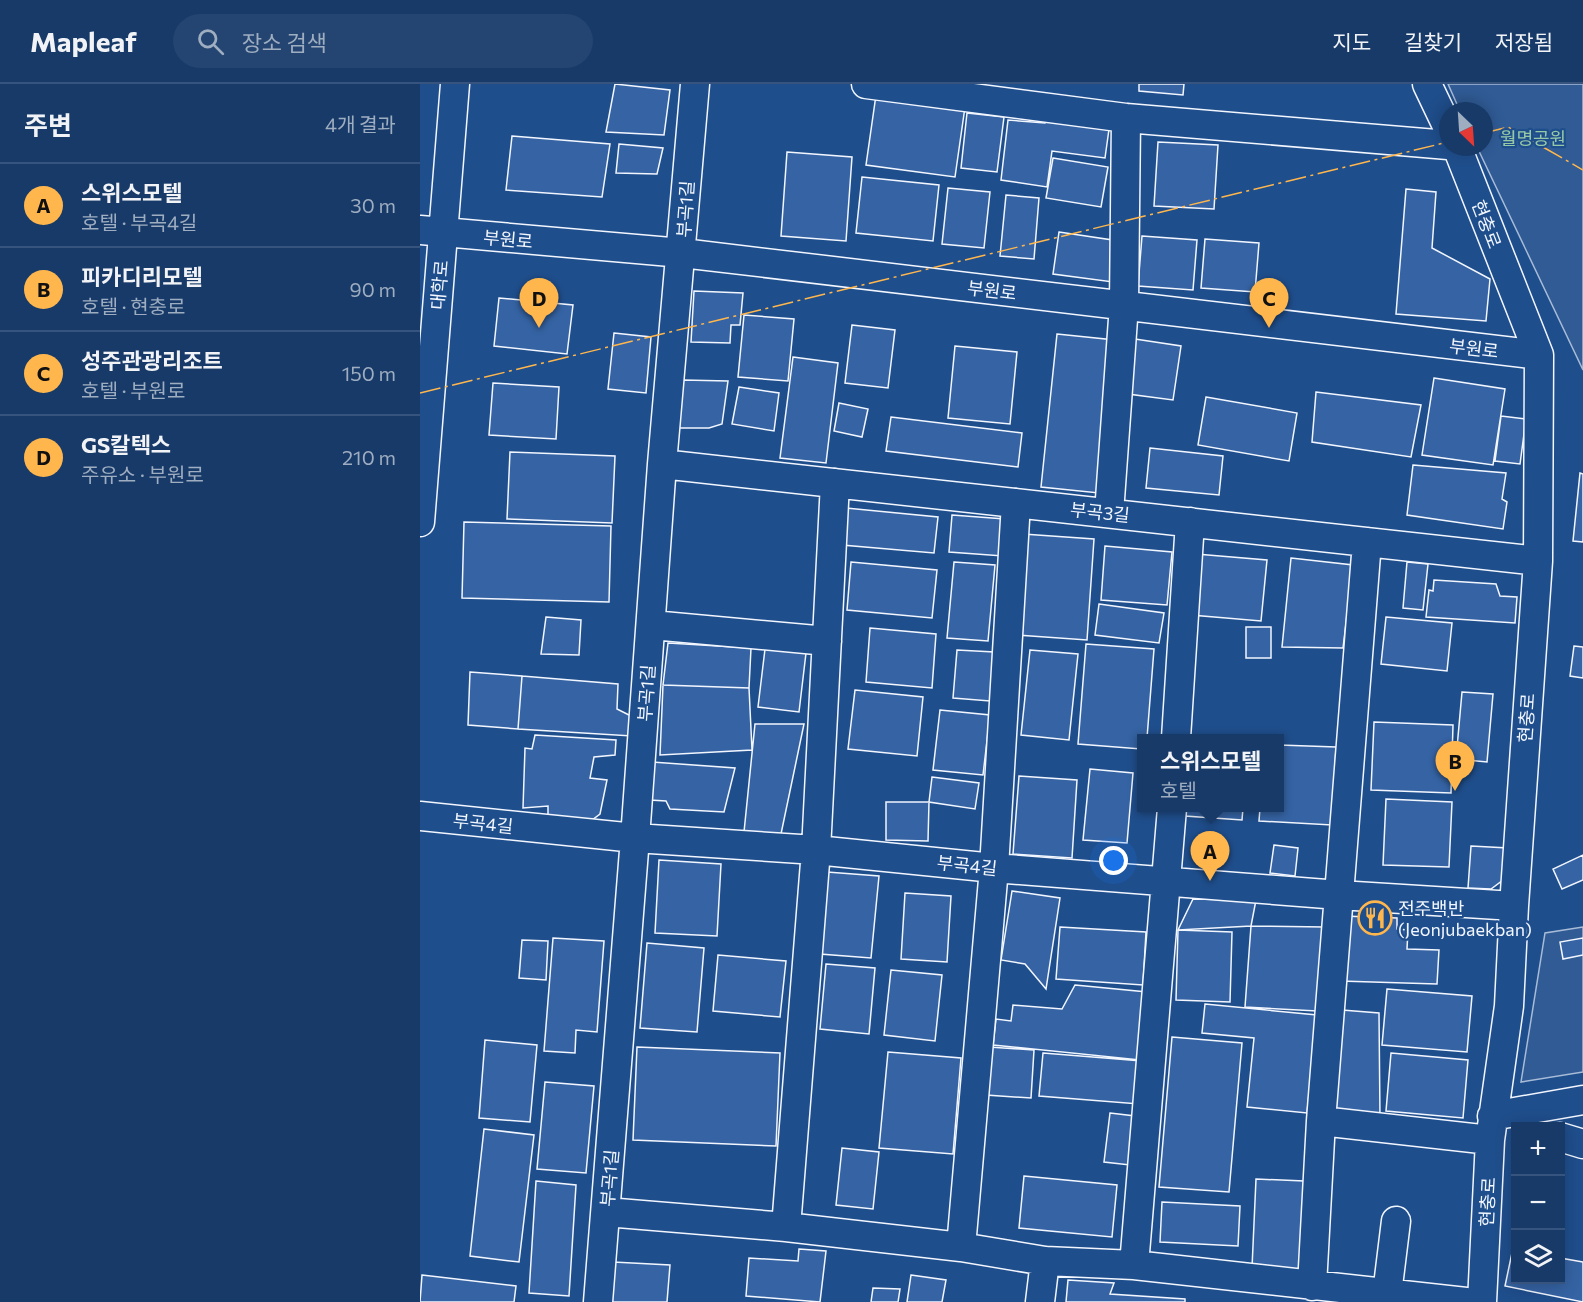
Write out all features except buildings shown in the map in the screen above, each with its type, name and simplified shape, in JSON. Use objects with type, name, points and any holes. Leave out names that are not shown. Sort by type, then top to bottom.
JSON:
[{"type":"street","name":"대학로","points":[[420,522],[432,232],[455,84]]},
{"type":"street","name":"부곡1길","points":[[598,1302],[652,625],[662,464],[682,253],[694,84]]},
{"type":"street","points":[[866,84],[1126,118],[1439,144]]},
{"type":"street","points":[[1427,84],[1439,109]]},
{"type":"street","points":[[1109,513],[1124,305],[1126,118]]},
{"type":"street","name":"현충로","points":[[1461,156],[1539,356],[1538,561],[1509,1006],[1491,1128],[1482,1302]]},
{"type":"street","name":"부원로","points":[[432,232],[682,253],[1539,356]]},
{"type":"street","name":"부곡3길","points":[[662,464],[1538,561]]},
{"type":"street","points":[[786,1227],[816,850],[835,483]]},
{"type":"street","points":[[961,1247],[994,868],[1016,503]]},
{"type":"street","points":[[1176,734],[1190,522]]},
{"type":"street","points":[[1312,1286],[1322,1121],[1367,542]]},
{"type":"street","points":[[652,625],[827,641]]},
{"type":"street","points":[[1134,1265],[1172,812]]},
{"type":"street","name":"부곡4길","points":[[420,816],[635,838],[816,850],[994,868],[1514,906]]},
{"type":"street","points":[[1491,1128],[1583,1100]]},
{"type":"street","points":[[1322,1121],[1511,1127]]},
{"type":"street","points":[[1565,1139],[1583,1144]]},
{"type":"street","points":[[606,1212],[786,1227],[961,1247],[1045,1261],[1134,1265],[1466,1302]]},
{"type":"street","points":[[1388,1294],[1396,1221]]},
{"type":"street","points":[[1040,1302],[1045,1261]]},
{"type":"shaded area","name":"월명공원","points":[[1448,84],[1583,84],[1583,370],[1481,156],[1493,156],[1493,102],[1456,102]]},
{"type":"shaded area","points":[[1583,927],[1583,1072],[1521,1082],[1545,933]]},
{"type":"power","points":[[1493,131],[1508,127],[1583,170]]},
{"type":"power","points":[[420,393],[1439,144]]},
{"type":"place","name":"GS칼텍스","points":[[539,328]]},
{"type":"place","name":"성주관광리조트","points":[[1269,328]]},
{"type":"place","name":"피카디리모텔","points":[[1455,791]]},
{"type":"place","name":"스위스모텔","points":[[1210,881]]},
{"type":"place","name":"전주백반 (Jeonjubaekban)","points":[[1375,918]]}]
